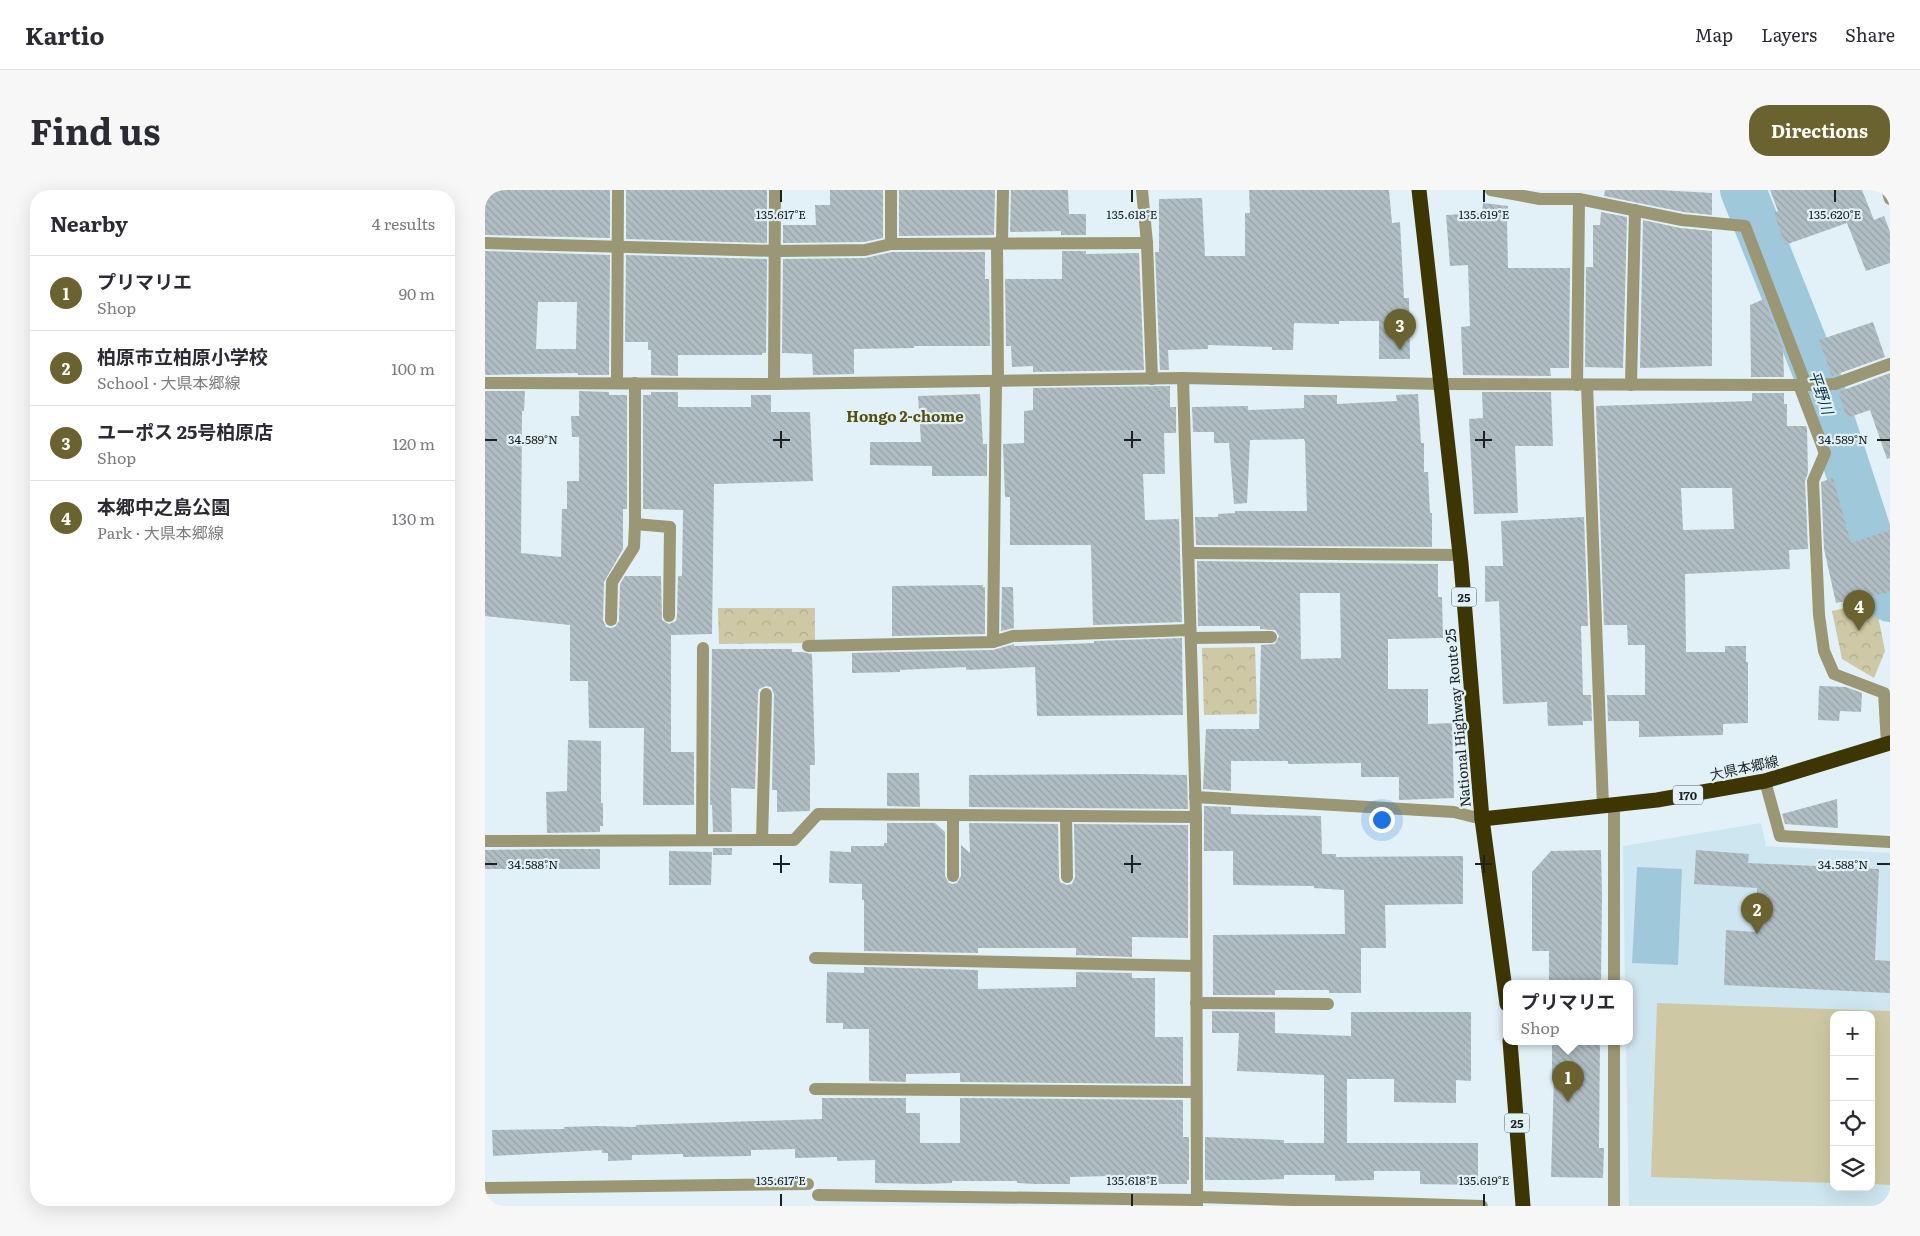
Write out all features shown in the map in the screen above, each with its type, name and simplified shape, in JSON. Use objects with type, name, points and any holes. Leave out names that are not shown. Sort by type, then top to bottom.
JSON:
[{"type":"highway","name":"National Highway Route 25","points":[[1419,190],[1460,555],[1481,819],[1504,980]]},
{"type":"highway","name":"大県本郷線","points":[[1481,819],[1657,800],[1765,781],[1888,744]]},
{"type":"highway","name":"25","points":[[1510,1045],[1523,1206]]},
{"type":"street","points":[[617,383],[618,190]]},
{"type":"street","points":[[774,384],[775,190]]},
{"type":"street","points":[[891,190],[891,244]]},
{"type":"street","points":[[993,642],[1000,243],[1003,190]]},
{"type":"street","points":[[1142,190],[1147,242],[1152,379]]},
{"type":"street","points":[[1491,190],[1540,199],[1579,195],[1682,220],[1745,226],[1806,385],[1825,453],[1813,481],[1819,614],[1824,651],[1834,674],[1884,693],[1888,744]]},
{"type":"street","points":[[1887,190],[1890,200]]},
{"type":"street","points":[[1579,195],[1582,385],[1609,806],[1614,980]]},
{"type":"street","points":[[1631,385],[1635,210]]},
{"type":"street","points":[[485,243],[776,251],[865,250],[891,244],[1147,242]]},
{"type":"street","points":[[485,383],[774,384],[1183,378],[1441,384],[1806,385],[1830,384],[1890,364]]},
{"type":"street","points":[[1183,378],[1196,817],[1197,1201]]},
{"type":"street","points":[[611,620],[612,582],[634,547],[635,383]]},
{"type":"street","points":[[635,524],[670,528],[669,616]]},
{"type":"street","points":[[1188,553],[1460,555]]},
{"type":"street","points":[[808,646],[993,642],[1013,636],[1191,634],[1271,637]]},
{"type":"street","points":[[702,840],[703,648]]},
{"type":"street","points":[[762,840],[766,694]]},
{"type":"street","points":[[1765,781],[1780,836],[1890,842]]},
{"type":"street","points":[[1195,797],[1454,812],[1481,819]]},
{"type":"street","points":[[485,841],[794,840],[818,814],[1196,817]]},
{"type":"street","points":[[953,815],[953,876]]},
{"type":"street","points":[[1067,816],[1067,876]]},
{"type":"street","points":[[815,958],[1196,966]]},
{"type":"street","points":[[1196,1003],[1328,1004]]},
{"type":"street","points":[[1614,1045],[1614,1206]]},
{"type":"street","points":[[815,1089],[1196,1092]]},
{"type":"street","points":[[485,1188],[808,1184]]},
{"type":"street","points":[[818,1195],[1481,1206]]},
{"type":"shaded area","points":[[1761,823],[1766,846],[1890,853],[1890,1206],[1629,1206],[1626,1045],[1633,1045],[1633,980],[1625,980],[1623,846]]},
{"type":"green space","points":[[1875,601],[1885,651],[1874,678],[1842,659],[1832,611]]},
{"type":"green space","points":[[718,608],[815,608],[815,643],[719,644]]},
{"type":"green space","points":[[1255,647],[1257,714],[1204,715],[1202,648]]},
{"type":"green space","points":[[1657,1003],[1890,1011],[1890,1185],[1875,1184],[1875,1011],[1830,1011],[1830,1183],[1651,1177]]},
{"type":"water","points":[[1637,867],[1682,869],[1678,965],[1632,963]]},
{"type":"building","points":[[485,190],[610,190],[610,238],[485,235]]},
{"type":"building","points":[[626,190],[767,190],[767,243],[626,239]]},
{"type":"building","points":[[830,190],[883,190],[883,238],[864,242],[783,243],[783,225],[816,225],[815,205],[830,205]]},
{"type":"building","points":[[899,190],[995,190],[994,235],[899,236]]},
{"type":"building","points":[[1011,190],[1068,190],[1069,214],[1086,214],[1086,235],[1061,235],[1061,231],[1010,232]]},
{"type":"building","points":[[1249,190],[1389,190],[1392,223],[1400,222],[1404,298],[1409,298],[1410,359],[1379,359],[1379,321],[1339,321],[1339,324],[1294,323],[1293,350],[1272,350],[1272,347],[1208,345],[1208,349],[1168,350],[1169,370],[1160,370],[1155,252],[1159,252],[1159,199],[1202,198],[1205,256],[1245,256],[1245,213],[1250,213]]},
{"type":"building","points":[[1605,190],[1659,190],[1712,193],[1712,215],[1683,212],[1604,196]]},
{"type":"building","points":[[1770,190],[1862,190],[1874,220],[1884,216],[1890,232],[1890,263],[1866,271],[1847,223],[1785,245],[1774,213],[1778,211]]},
{"type":"building","points":[[1483,203],[1508,206],[1508,268],[1570,268],[1569,368],[1550,368],[1551,376],[1463,375],[1461,327],[1470,326],[1468,265],[1450,266],[1446,215],[1482,213]]},
{"type":"building","points":[[1601,212],[1627,217],[1623,368],[1585,367],[1586,267],[1593,267],[1593,225],[1600,225]]},
{"type":"building","points":[[1643,220],[1680,228],[1712,231],[1712,366],[1640,368]]},
{"type":"building","points":[[485,251],[610,255],[609,375],[578,375],[578,373],[485,375]],"holes":[[[538,302],[577,302],[576,349],[536,349]]]},
{"type":"building","points":[[1062,251],[1086,251],[1086,254],[1139,253],[1144,370],[1033,372],[1033,366],[1012,367],[1011,346],[1006,346],[1005,279],[1062,279]]},
{"type":"building","points":[[892,252],[985,252],[985,279],[989,279],[990,346],[914,346],[914,348],[854,349],[854,374],[813,375],[812,354],[782,353],[783,259],[865,258]]},
{"type":"building","points":[[626,255],[767,259],[766,353],[762,353],[762,355],[678,355],[678,376],[651,375],[651,350],[648,350],[648,342],[625,342]]},
{"type":"building","points":[[1764,299],[1783,349],[1784,377],[1751,377],[1750,305]]},
{"type":"building","points":[[1873,322],[1885,357],[1832,376],[1819,340]]},
{"type":"building","points":[[1890,373],[1890,458],[1887,459],[1870,410],[1847,418],[1838,392]]},
{"type":"building","points":[[1170,386],[1170,407],[1176,407],[1176,433],[1164,433],[1165,474],[1143,474],[1145,520],[1179,519],[1182,622],[1093,625],[1091,545],[1010,545],[1010,497],[1005,497],[1003,444],[1024,443],[1024,411],[1033,410],[1033,388]]},
{"type":"building","points":[[485,391],[525,391],[524,411],[522,411],[521,553],[561,557],[562,509],[567,509],[567,481],[579,481],[579,437],[572,437],[571,416],[579,416],[579,391],[627,395],[627,509],[623,509],[623,549],[604,582],[603,620],[606,627],[610,628],[615,627],[619,621],[620,584],[625,576],[661,576],[662,620],[669,624],[676,621],[677,616],[678,576],[682,576],[683,510],[643,509],[643,395],[651,395],[651,392],[678,392],[678,407],[751,407],[751,395],[771,395],[771,412],[810,412],[813,481],[714,484],[712,634],[671,635],[671,752],[694,752],[694,805],[643,805],[644,728],[589,728],[588,681],[570,681],[570,625],[485,616]]},
{"type":"building","points":[[1482,392],[1551,392],[1553,446],[1515,446],[1518,513],[1474,514],[1469,419],[1483,418]]},
{"type":"building","points":[[1752,393],[1784,393],[1784,404],[1787,404],[1787,426],[1806,426],[1807,428],[1808,473],[1805,481],[1808,549],[1789,550],[1790,569],[1685,574],[1686,652],[1725,652],[1725,646],[1746,646],[1746,662],[1748,662],[1748,723],[1723,724],[1723,735],[1639,737],[1639,721],[1608,721],[1607,695],[1645,695],[1645,645],[1628,645],[1627,625],[1604,625],[1596,406],[1752,401]],"holes":[[[1681,488],[1732,488],[1734,529],[1683,530]]]},
{"type":"building","points":[[980,394],[983,444],[987,444],[987,476],[932,476],[932,466],[870,465],[870,442],[921,442],[918,396]]},
{"type":"building","points":[[1418,394],[1421,443],[1424,443],[1424,472],[1428,472],[1430,513],[1432,513],[1432,547],[1196,545],[1195,517],[1218,517],[1218,514],[1235,513],[1235,511],[1307,511],[1305,442],[1304,439],[1250,440],[1247,503],[1234,504],[1229,443],[1214,443],[1214,432],[1193,432],[1192,407],[1248,406],[1248,410],[1304,408],[1304,395],[1337,395],[1337,404],[1397,401],[1396,395]]},
{"type":"building","points":[[1833,478],[1851,543],[1890,530],[1890,592],[1836,603],[1824,549],[1821,482]]},
{"type":"building","points":[[1584,517],[1588,626],[1581,626],[1583,695],[1591,695],[1592,721],[1583,721],[1583,725],[1548,726],[1547,702],[1503,704],[1499,601],[1485,602],[1485,566],[1503,566],[1501,521]]},
{"type":"building","points":[[1197,561],[1438,564],[1438,597],[1442,597],[1443,638],[1388,639],[1388,689],[1428,689],[1428,724],[1452,723],[1454,798],[1399,800],[1399,777],[1361,777],[1361,763],[1288,764],[1288,761],[1231,761],[1231,791],[1203,789],[1206,729],[1259,729],[1261,645],[1275,644],[1279,636],[1275,630],[1260,629],[1260,626],[1198,626]],"holes":[[[1300,593],[1340,593],[1341,658],[1301,659]]]},
{"type":"building","points":[[983,585],[985,587],[985,634],[892,636],[892,586]]},
{"type":"building","points":[[1002,587],[1013,587],[1014,628],[1001,631]]},
{"type":"building","points":[[1182,638],[1183,715],[1037,716],[1035,667],[966,670],[966,667],[900,670],[900,672],[852,673],[852,653],[993,650],[1014,644],[1014,646]]},
{"type":"building","points":[[712,649],[792,649],[792,652],[812,654],[815,765],[810,765],[810,811],[777,812],[777,790],[772,790],[774,694],[771,687],[766,686],[759,689],[758,694],[755,789],[731,788],[732,832],[713,832],[712,805],[710,805]]},
{"type":"building","points":[[1819,686],[1846,687],[1862,693],[1861,712],[1840,711],[1839,721],[1818,720]]},
{"type":"building","points":[[568,740],[601,741],[603,826],[600,826],[600,832],[547,833],[546,792],[567,791]]},
{"type":"building","points":[[887,773],[919,773],[920,807],[887,806]]},
{"type":"building","points":[[969,775],[1187,775],[1188,809],[969,807]]},
{"type":"building","points":[[1837,799],[1838,828],[1785,824],[1782,814]]},
{"type":"building","points":[[1204,806],[1231,807],[1231,814],[1321,816],[1322,854],[1336,854],[1336,857],[1463,856],[1463,904],[1385,905],[1386,948],[1361,948],[1361,993],[1329,993],[1329,990],[1275,990],[1275,995],[1213,995],[1213,935],[1345,934],[1344,890],[1314,888],[1314,886],[1233,885],[1233,851],[1204,851]]},
{"type":"building","points":[[887,823],[935,823],[945,832],[945,876],[949,883],[953,884],[957,883],[961,876],[961,845],[970,853],[969,823],[1058,824],[1059,877],[1060,882],[1067,885],[1072,884],[1075,877],[1074,824],[1188,825],[1188,938],[1132,937],[1132,957],[1076,955],[1076,948],[978,948],[978,953],[864,951],[864,900],[862,900],[862,884],[829,883],[830,851],[851,852],[851,846],[884,846],[884,843],[887,843]]},
{"type":"building","points":[[713,848],[732,848],[732,855],[713,855]]},
{"type":"building","points":[[600,849],[600,869],[485,869],[485,850]]},
{"type":"building","points":[[1601,850],[1601,980],[1549,980],[1549,951],[1532,951],[1532,872],[1551,851]]},
{"type":"building","points":[[1696,850],[1749,854],[1748,863],[1879,869],[1875,960],[1890,961],[1890,993],[1724,985],[1726,930],[1755,932],[1757,888],[1694,884]]},
{"type":"building","points":[[669,851],[712,852],[711,885],[669,885]]},
{"type":"building","points":[[864,967],[978,970],[978,989],[1076,987],[1076,972],[1132,973],[1132,978],[1155,978],[1155,1037],[1183,1037],[1183,1084],[960,1082],[960,1073],[906,1074],[906,1082],[869,1081],[869,1029],[843,1029],[843,1023],[826,1023],[827,972],[864,973]]},
{"type":"building","points":[[1212,1011],[1275,1012],[1275,1033],[1351,1036],[1351,1012],[1471,1012],[1471,1081],[1456,1080],[1456,1103],[1394,1102],[1394,1079],[1347,1079],[1347,1143],[1478,1143],[1478,1185],[1420,1184],[1420,1171],[1374,1171],[1374,1180],[1335,1181],[1335,1175],[1284,1175],[1284,1179],[1205,1180],[1205,1137],[1284,1140],[1284,1143],[1324,1143],[1324,1075],[1237,1071],[1239,1033],[1212,1033]]},
{"type":"building","points":[[1552,1045],[1600,1045],[1599,1148],[1604,1148],[1603,1178],[1551,1177],[1554,1074],[1552,1074]]},
{"type":"building","points":[[822,1098],[906,1098],[906,1113],[920,1113],[920,1143],[960,1143],[960,1098],[1183,1100],[1183,1137],[1189,1137],[1189,1180],[1187,1180],[1187,1184],[1135,1184],[1135,1186],[1109,1186],[1109,1176],[1070,1177],[1070,1184],[1017,1183],[1017,1181],[952,1181],[952,1183],[924,1184],[875,1183],[875,1160],[837,1161],[837,1157],[795,1158],[795,1149],[751,1150],[751,1156],[683,1157],[683,1154],[632,1155],[632,1160],[608,1161],[608,1153],[602,1153],[602,1150],[493,1156],[492,1130],[564,1129],[564,1127],[596,1126],[636,1127],[636,1125],[822,1119]]},
{"type":"waterway","name":"平野川","points":[[1743,190],[1818,378],[1890,599]]},
{"type":"place","name":"ユーポス 25号柏原店","points":[[1400,350]]},
{"type":"place","name":"本郷中之島公園","points":[[1859,631]]},
{"type":"place","name":"柏原市立柏原小学校","points":[[1757,934]]},
{"type":"place","name":"プリマリエ","points":[[1568,1102]]},
{"type":"district","name":"Hongo 2-chome","points":[[905,415]]}]
